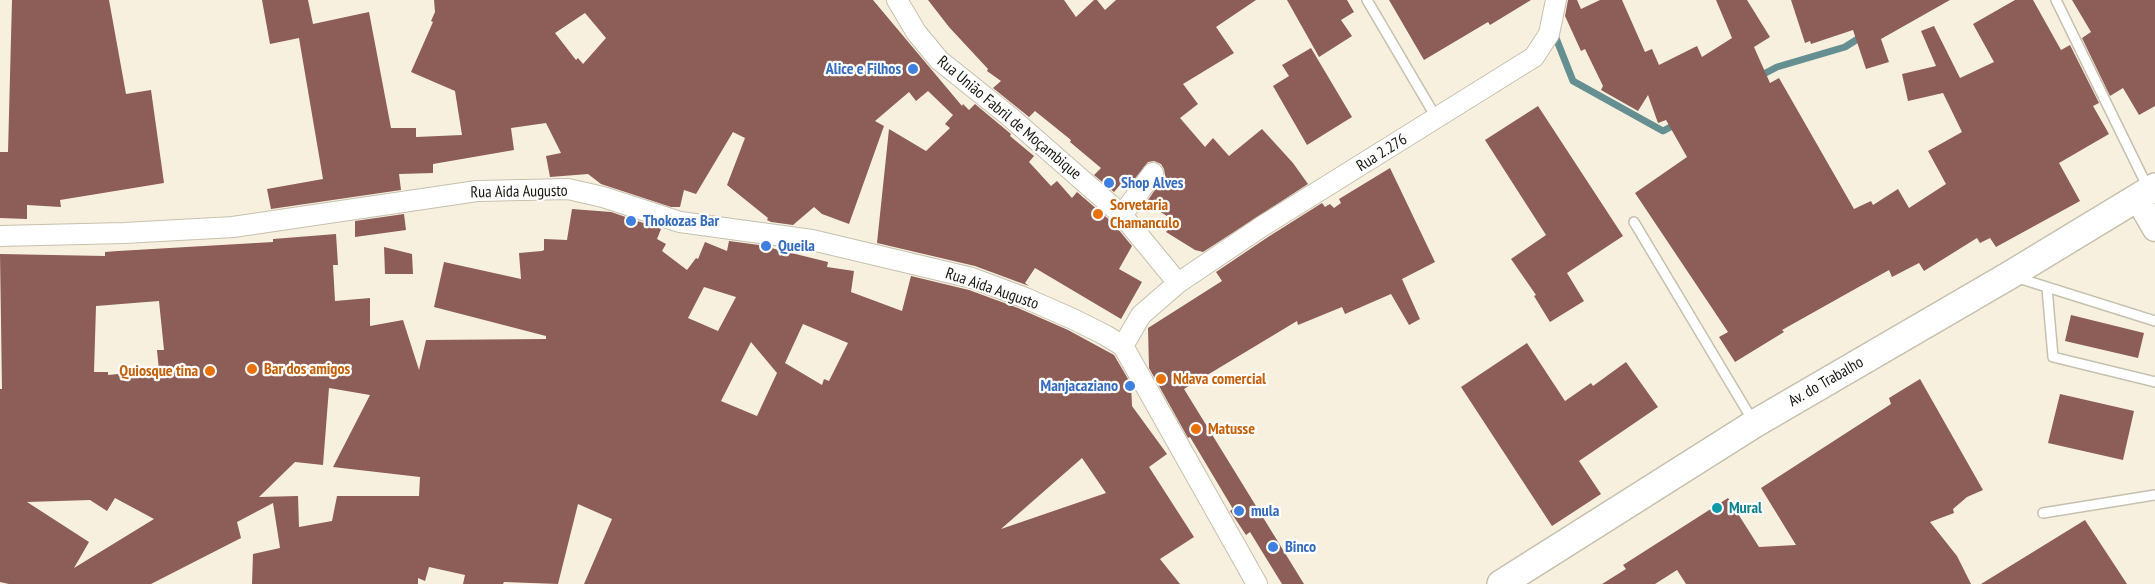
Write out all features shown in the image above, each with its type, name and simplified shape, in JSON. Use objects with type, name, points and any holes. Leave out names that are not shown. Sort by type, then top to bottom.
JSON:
[{"type":"main road","name":"Av. do Trabalho","points":[[1500,584],[1754,424],[2010,275],[2147,191]]},
{"type":"street","name":"Rua União Fabril de Moçambique","points":[[897,0],[916,32],[939,60],[1009,116],[1122,215],[1178,283]]},
{"type":"street","name":"Rua 2.276","points":[[1178,283],[1261,227],[1534,57],[1549,34],[1556,0]]},
{"type":"street","points":[[1122,215],[1153,172]]},
{"type":"street","name":"Rua Aida Augusto","points":[[0,236],[232,226],[477,191],[568,189],[603,197],[680,222],[812,240],[972,279],[1023,297],[1073,319],[1105,334],[1123,346]]},
{"type":"street","points":[[2147,191],[2155,229]]},
{"type":"street","points":[[1178,283],[1141,315],[1123,346],[1257,584]]},
{"type":"lane","points":[[1366,0],[1437,118]]},
{"type":"lane","points":[[2056,0],[2147,191]]},
{"type":"lane","points":[[1634,222],[1754,424]]},
{"type":"lane","points":[[2010,275],[2155,321]]},
{"type":"lane","points":[[2047,288],[2054,357],[2155,382]]},
{"type":"lane","points":[[2043,513],[2155,495]]},
{"type":"building","points":[[12,0],[109,0],[126,94],[151,90],[164,183],[60,200],[61,207],[27,205],[27,219],[0,218],[0,152],[8,152]]},
{"type":"building","points":[[262,0],[308,0],[313,24],[369,12],[391,128],[416,128],[416,137],[462,135],[455,91],[411,72],[433,22],[431,21],[435,12],[434,0],[873,0],[962,106],[963,104],[969,110],[975,104],[1034,156],[1029,162],[1051,186],[1057,181],[1072,198],[1077,192],[1113,223],[1132,246],[1119,269],[1142,282],[1121,319],[1035,268],[1025,283],[1029,286],[975,266],[877,243],[889,129],[926,151],[950,128],[945,124],[953,115],[928,91],[916,101],[909,92],[875,121],[884,126],[849,224],[822,214],[814,207],[793,225],[767,220],[768,218],[727,185],[745,138],[733,132],[696,194],[684,190],[680,207],[671,207],[601,184],[588,174],[550,177],[546,156],[561,153],[546,123],[511,128],[514,150],[433,164],[433,173],[399,174],[401,190],[271,209],[267,189],[323,179],[299,38],[270,44]],"holes":[[[585,13],[606,38],[583,64],[578,58],[576,60],[555,33]]]},
{"type":"building","points":[[928,0],[1064,0],[1076,17],[1094,0],[1097,0],[1105,10],[1116,0],[1256,0],[1216,27],[1234,53],[1183,84],[1198,104],[1180,118],[1205,147],[1213,138],[1229,156],[1262,129],[1293,163],[1308,184],[1203,252],[1195,250],[1166,232],[1175,221],[1146,203],[1165,175],[1161,164],[1154,161],[1148,162],[1126,190],[1119,186],[1114,192],[1094,175],[1101,168],[1070,142],[1071,140],[1035,111],[1029,117],[993,88],[1001,81],[987,71],[988,69],[949,27]]},
{"type":"building","points":[[1287,0],[1347,0],[1354,12],[1341,20],[1352,36],[1319,57]]},
{"type":"building","points":[[1389,0],[1531,0],[1490,25],[1488,22],[1424,60]]},
{"type":"building","points":[[1568,0],[1577,0],[1581,9],[1600,0],[1622,0],[1645,52],[1652,49],[1659,65],[1697,46],[1702,57],[1732,38],[1716,0],[1747,0],[1770,37],[1754,47],[1770,83],[1779,78],[1854,209],[1871,201],[1873,205],[1898,189],[1909,208],[1946,184],[1928,151],[1962,132],[1943,93],[1908,101],[1902,74],[1936,66],[1921,31],[1934,26],[1960,78],[1994,62],[1973,24],[2015,0],[2033,0],[2061,50],[2070,45],[2099,103],[2093,106],[2109,134],[2059,163],[2080,201],[1996,247],[1990,238],[1980,243],[1977,238],[1924,271],[1919,263],[1892,277],[1889,270],[1782,330],[1784,332],[1735,362],[1719,337],[1728,332],[1635,193],[1687,157],[1666,120],[1658,123],[1648,95],[1638,111],[1601,90],[1603,86],[1585,49],[1581,51],[1565,16]]},
{"type":"building","points":[[1791,0],[1950,0],[1881,39],[1889,62],[1866,69],[1853,30],[1811,44],[1810,41],[1805,43]]},
{"type":"building","points":[[2072,0],[2155,0],[2155,106],[2139,115],[2123,88],[2110,96],[2082,38],[2091,32]]},
{"type":"building","points":[[1311,48],[1352,117],[1307,145],[1273,86],[1289,76],[1282,65]]},
{"type":"building","points":[[1538,106],[1623,236],[1567,273],[1584,301],[1550,322],[1534,296],[1536,295],[1511,259],[1546,235],[1485,140]]},
{"type":"building","points":[[1390,168],[1435,262],[1402,279],[1420,319],[1409,325],[1391,294],[1345,314],[1342,307],[1298,325],[1297,321],[1184,389],[1304,584],[1282,584],[1250,532],[1246,535],[1230,511],[1233,509],[1190,437],[1188,438],[1149,368],[1148,328],[1222,281],[1216,272],[1268,237],[1322,203],[1325,207],[1330,204],[1334,208],[1341,203],[1339,199]]},
{"type":"building","points":[[572,209],[611,212],[661,229],[657,239],[666,244],[662,251],[687,270],[696,258],[698,259],[705,242],[727,251],[729,241],[759,245],[828,262],[827,267],[854,271],[851,292],[902,311],[911,276],[969,290],[1018,308],[1068,330],[1114,355],[1131,384],[1132,406],[1167,454],[1149,467],[1194,537],[1160,559],[1180,584],[584,584],[612,519],[578,504],[558,584],[504,582],[503,584],[463,584],[465,575],[429,567],[425,581],[418,578],[418,584],[252,584],[253,554],[280,548],[273,503],[237,522],[241,538],[151,584],[9,584],[0,582],[0,389],[2,389],[0,254],[105,256],[105,252],[273,242],[273,239],[336,234],[338,265],[333,265],[335,301],[370,298],[370,326],[403,320],[419,370],[426,340],[546,339],[546,336],[434,307],[444,262],[521,279],[519,253],[544,250],[544,239],[567,240]],"holes":[[[704,287],[736,297],[718,331],[688,318]],[[159,301],[164,350],[157,350],[159,370],[108,375],[108,372],[94,372],[96,306]],[[803,324],[848,343],[829,381],[824,379],[822,385],[785,363]],[[751,342],[777,373],[757,416],[721,401]],[[329,388],[370,395],[333,467],[420,477],[419,496],[337,496],[332,521],[299,527],[298,496],[259,497],[295,462],[323,465]],[[1082,458],[1106,493],[1001,529]],[[115,498],[154,519],[74,568],[89,542],[27,502],[90,500],[107,511]]]},
{"type":"building","points":[[404,214],[406,230],[355,237],[355,221]]},
{"type":"building","points":[[384,247],[412,254],[413,274],[385,274]]},
{"type":"building","points":[[2071,315],[2144,333],[2138,358],[2065,341]]},
{"type":"building","points":[[1527,343],[1565,401],[1591,383],[1593,386],[1626,362],[1658,407],[1579,461],[1601,494],[1552,526],[1461,387]]},
{"type":"building","points":[[1920,379],[1983,490],[1967,497],[1953,509],[1954,513],[1930,522],[1957,556],[1971,584],[1686,584],[1677,570],[1655,584],[1602,584],[1626,569],[1623,565],[1728,498],[1759,547],[1796,545],[1761,488],[1891,404],[1889,398]]},
{"type":"building","points":[[2060,394],[2134,411],[2123,460],[2048,443]]},
{"type":"building","points":[[2085,520],[2127,584],[1981,584]]},
{"type":"waterway","points":[[1554,33],[1573,81],[1663,131],[1678,123]]},
{"type":"waterway","points":[[1758,77],[1777,67],[1845,47],[1864,35]]},
{"type":"place","name":"Alice e Filhos","points":[[913,69]]},
{"type":"place","name":"Shop Alves","points":[[1109,183]]},
{"type":"place","name":"Sorvetaria Chamanculo","points":[[1098,214]]},
{"type":"place","name":"Thokozas Bar","points":[[631,221]]},
{"type":"place","name":"Queila","points":[[766,246]]},
{"type":"place","name":"Bar dos amigos","points":[[252,369]]},
{"type":"place","name":"Quiosque tina","points":[[210,371]]},
{"type":"place","name":"Ndava comercial","points":[[1161,379]]},
{"type":"place","name":"Manjacaziano","points":[[1130,386]]},
{"type":"place","name":"Matusse","points":[[1196,429]]},
{"type":"place","name":"Mural","points":[[1717,508]]},
{"type":"place","name":"mula","points":[[1239,511]]},
{"type":"place","name":"Binco","points":[[1273,547]]}]
